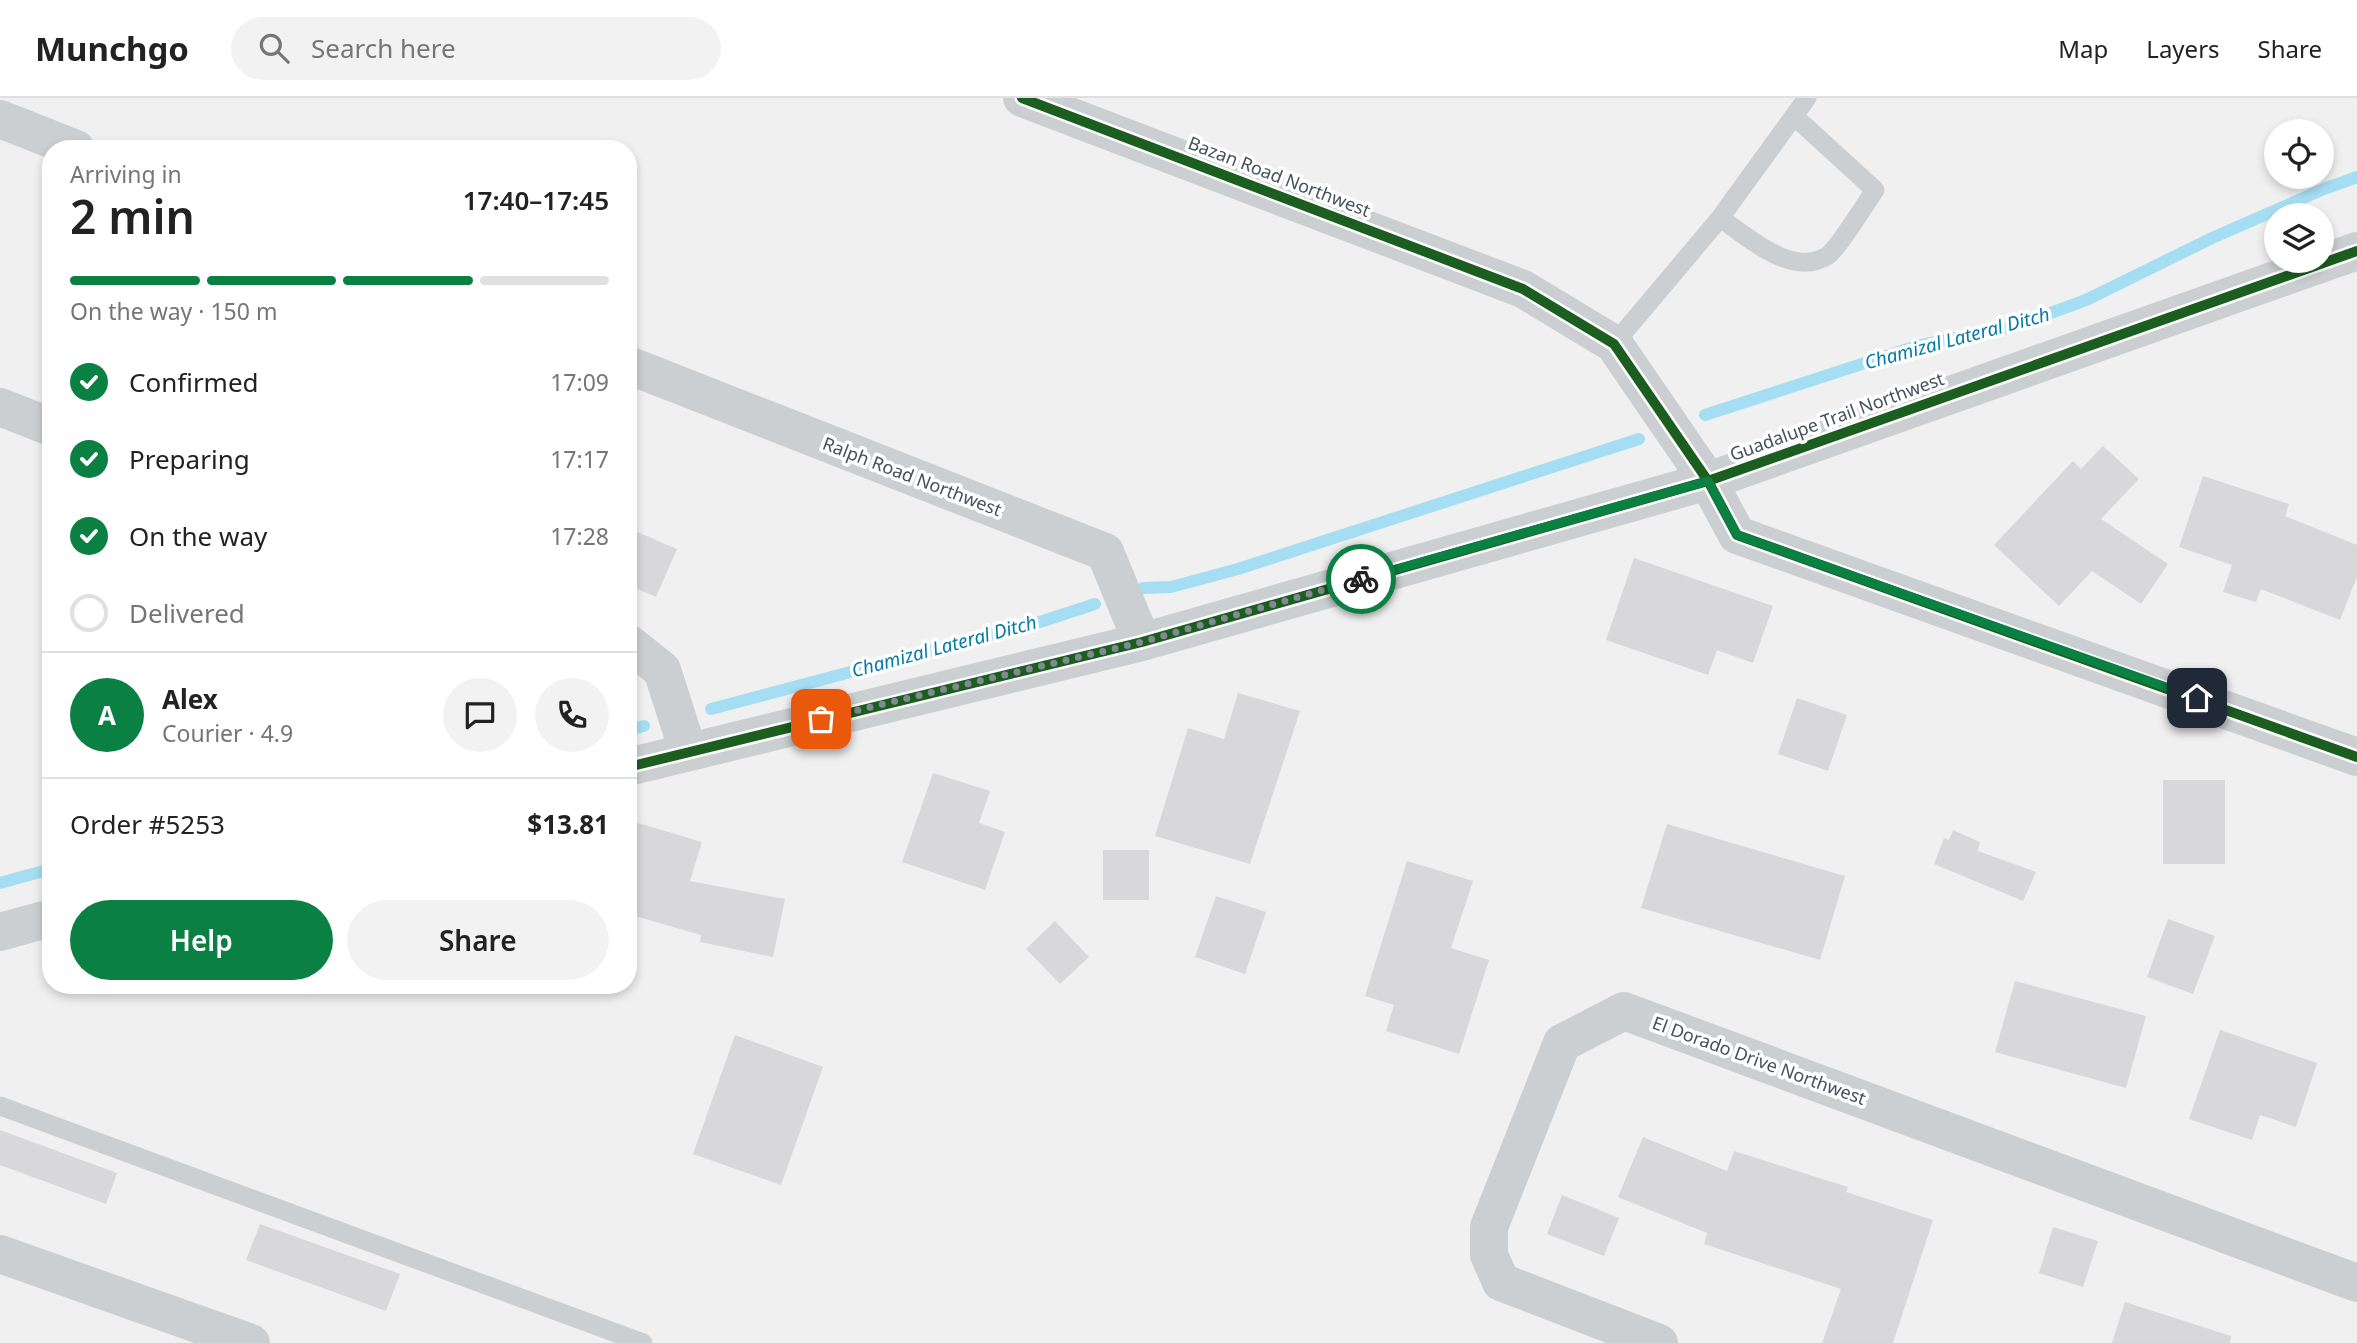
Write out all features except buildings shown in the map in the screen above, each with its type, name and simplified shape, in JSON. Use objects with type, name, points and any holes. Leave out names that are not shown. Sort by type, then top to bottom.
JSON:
[{"type":"street","name":"Bazan Road Northwest","points":[[1022,98],[1523,289],[1614,344]]},
{"type":"street","points":[[0,119],[53,140]]},
{"type":"street","name":"Guadalupe Trail Northwest","points":[[637,765],[1142,642],[1708,481],[2357,251]]},
{"type":"street","points":[[1614,344],[1708,481],[1737,535],[2357,757]]},
{"type":"street","name":"Ralph Road Northwest","points":[[637,369],[1105,552],[1142,642]]},
{"type":"street","points":[[0,408],[42,423]]},
{"type":"street","points":[[637,650],[662,670],[688,751]]},
{"type":"street","points":[[0,932],[42,920]]},
{"type":"street","name":"El Dorado Drive Northwest","points":[[1659,1343],[1501,1282],[1489,1255],[1489,1227],[1562,1043],[1624,1011],[2357,1283]]},
{"type":"street","points":[[0,1254],[251,1343]]},
{"type":"lane","points":[[1614,344],[1720,218],[1807,98]]},
{"type":"lane","points":[[1720,218],[1768,251],[1779,255],[1802,263],[1828,256],[1875,190],[1794,116]]},
{"type":"lane","points":[[0,1106],[643,1343]]},
{"type":"waterway","name":"Chamizal Lateral Ditch","points":[[1705,415],[1917,346],[2015,326],[2086,300],[2212,238],[2357,177]]},
{"type":"waterway","name":"Chamizal Lateral Ditch","points":[[1143,588],[1171,587],[1238,569],[1639,439]]},
{"type":"waterway","name":"Chamizal Lateral Ditch","points":[[711,709],[1043,621],[1095,604]]},
{"type":"waterway","name":"Chamizal Lateral Ditch","points":[[637,728],[644,726]]},
{"type":"waterway","name":"Chamizal Lateral Ditch","points":[[0,883],[42,871]]},
{"type":"cycle path","points":[[1022,98],[1523,289],[1614,344],[1708,481],[1737,535],[2357,757]]},
{"type":"cycle path","points":[[637,765],[1142,642],[1708,481],[2357,251]]},
{"type":"way so far","points":[[821,719],[1142,642],[1361,579]]},
{"type":"route","points":[[1361,579],[1708,481],[1737,535],[2197,698]]}]
